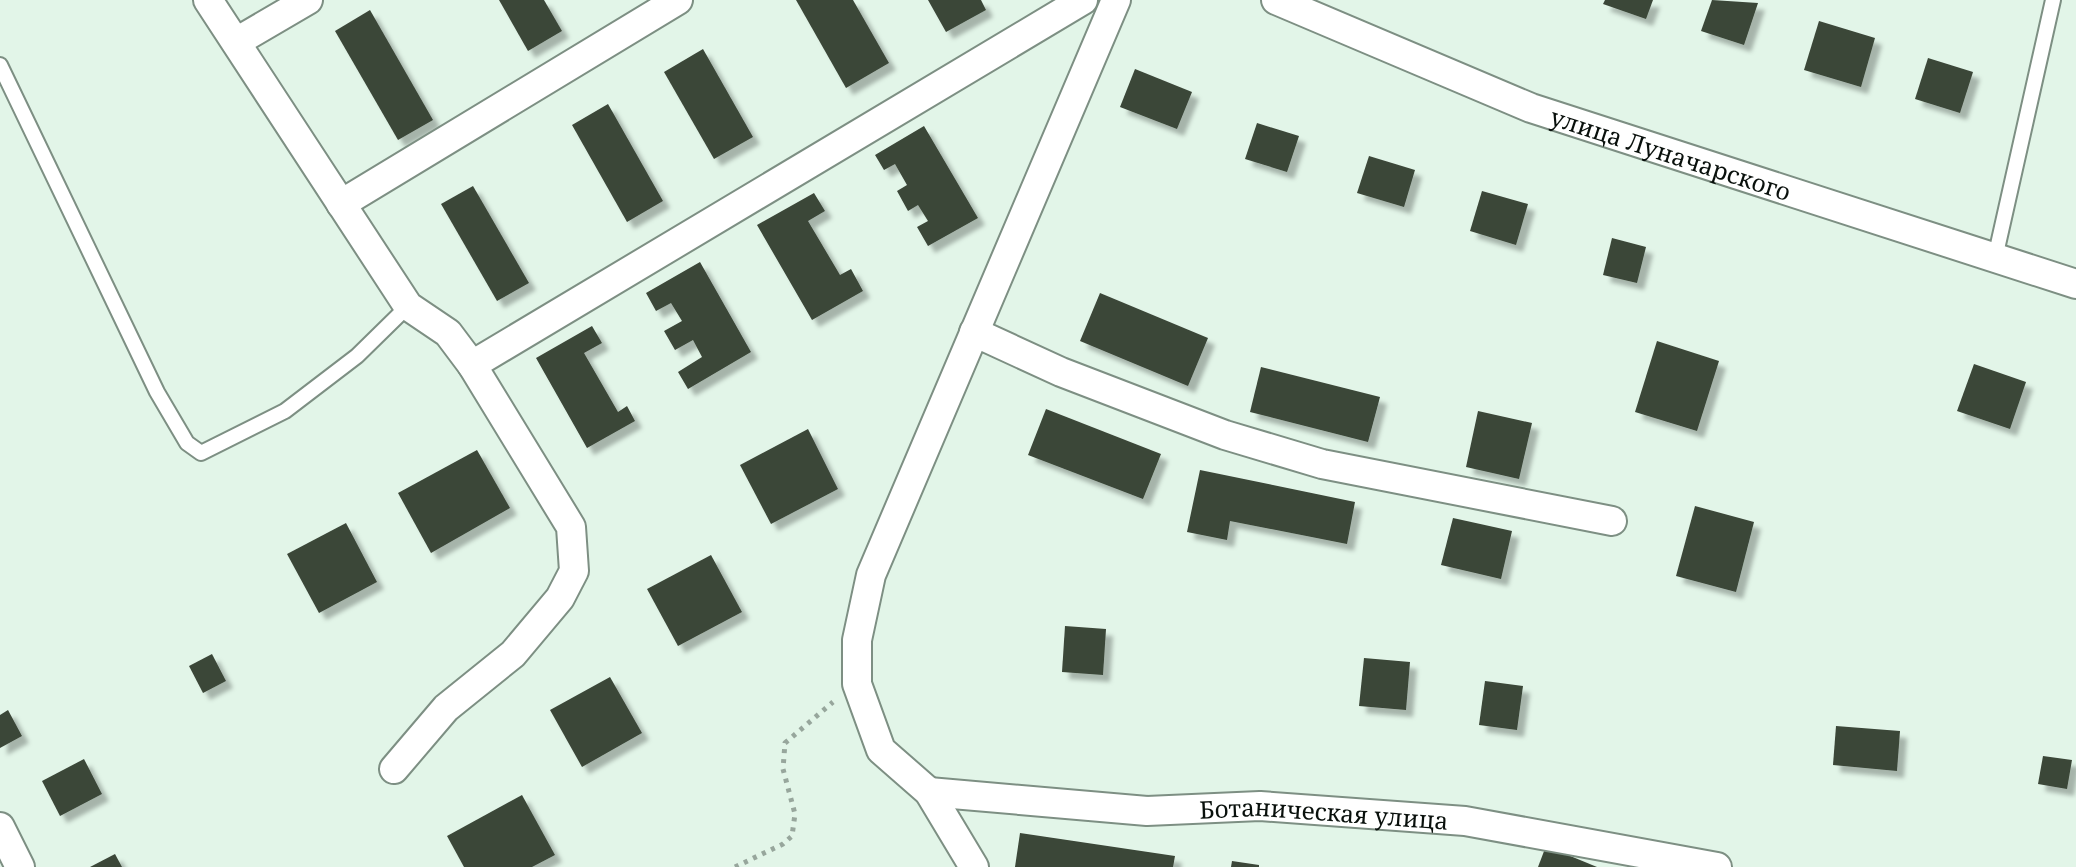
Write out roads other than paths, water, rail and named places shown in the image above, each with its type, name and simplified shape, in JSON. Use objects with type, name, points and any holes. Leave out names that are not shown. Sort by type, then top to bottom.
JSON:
[{"type":"street","points":[[208,0],[408,306],[448,333],[472,365],[571,527],[574,571],[560,598],[513,654],[446,708],[394,769]]},
{"type":"street","points":[[236,42],[308,0]]},
{"type":"street","points":[[341,204],[678,0]]},
{"type":"street","name":"улица Луначарского","points":[[1276,0],[1531,108],[2076,284]]},
{"type":"street","points":[[974,867],[929,792],[881,750],[857,684],[857,640],[871,575],[974,332],[1098,2]]},
{"type":"street","points":[[472,365],[1098,2]]},
{"type":"street","points":[[974,332],[1061,372],[1210,430],[1308,460],[1612,521]]},
{"type":"street","name":"Ботаническая улица","points":[[929,792],[1147,811],[1260,806],[1465,821],[1717,867]]},
{"type":"street","points":[[0,827],[20,867]]},
{"type":"lane","points":[[1995,258],[2053,0]]},
{"type":"lane","points":[[0,65],[157,392],[187,443],[201,453],[285,411],[357,356],[408,306]]}]
